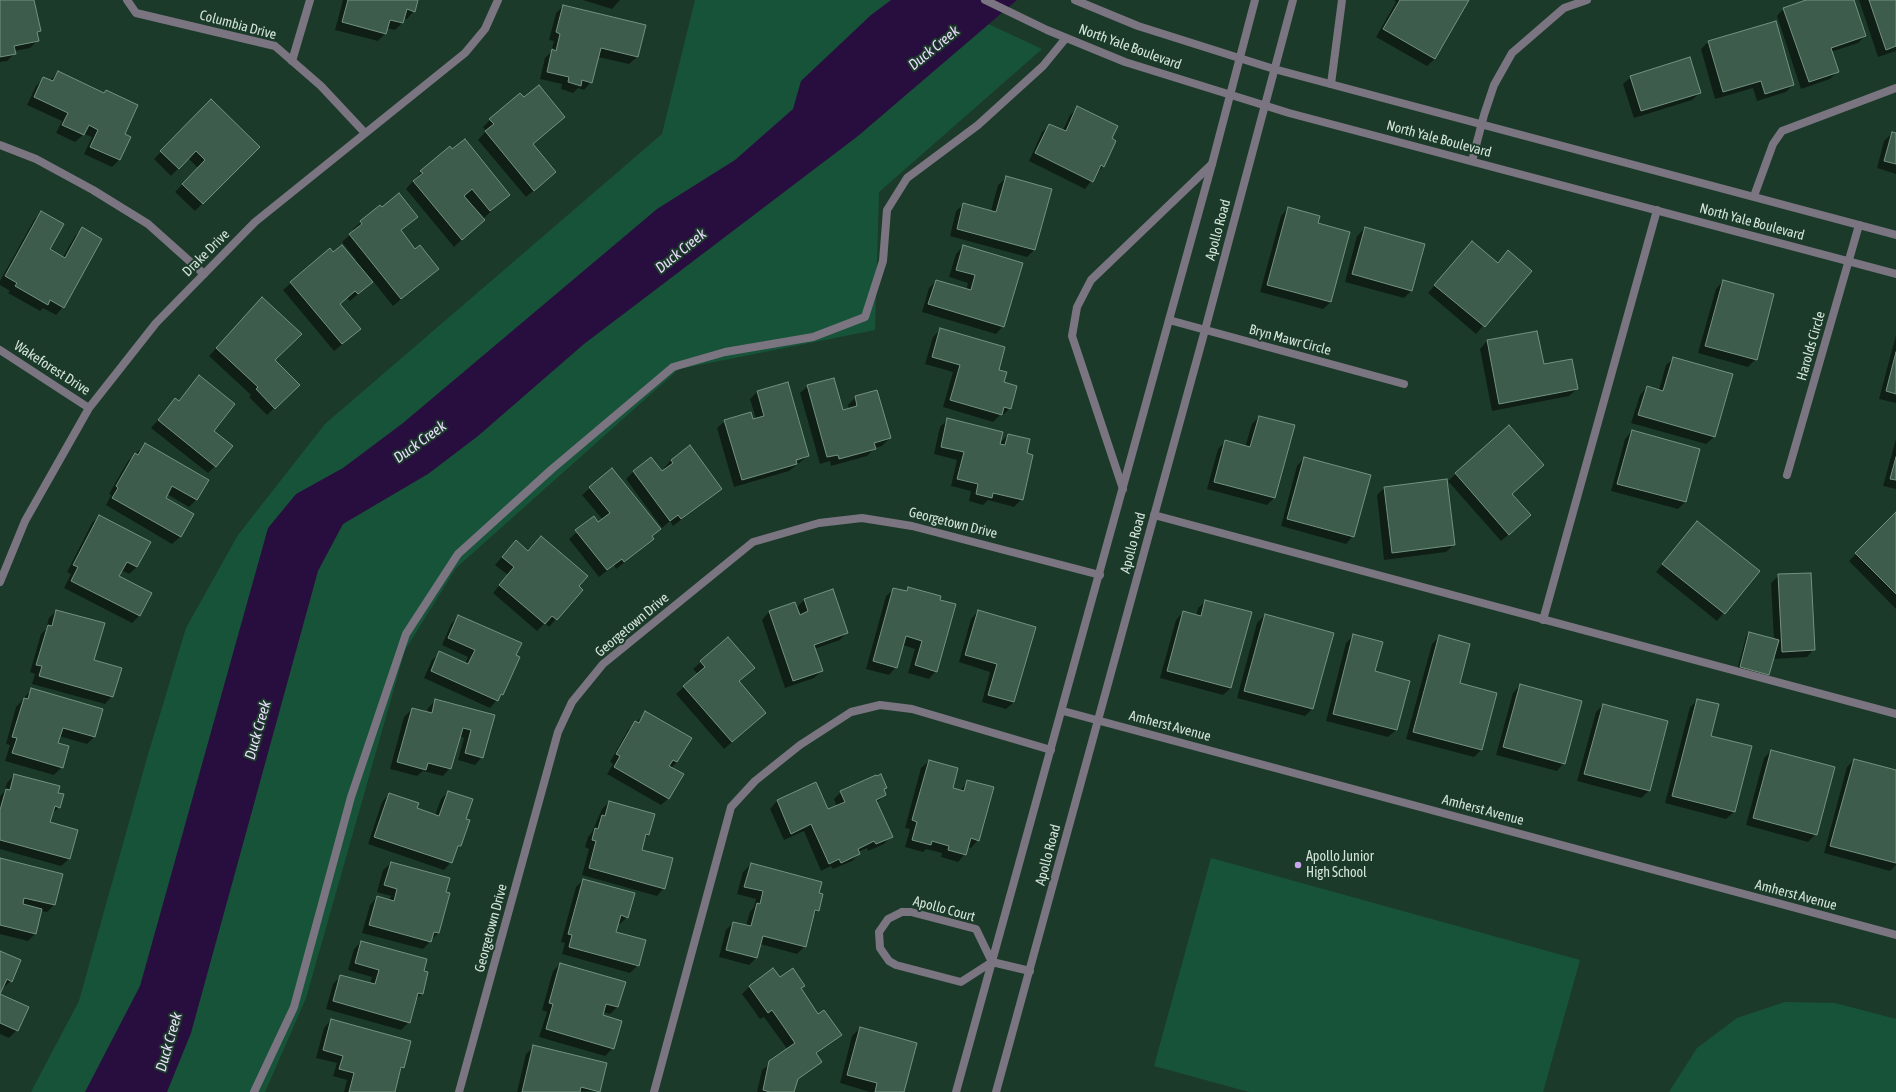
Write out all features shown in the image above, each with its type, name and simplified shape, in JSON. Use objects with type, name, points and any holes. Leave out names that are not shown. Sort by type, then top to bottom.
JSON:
[{"type":"street","name":"Columbia Drive","points":[[127,0],[136,12],[275,46],[321,86],[365,133]]},
{"type":"street","points":[[292,61],[310,0]]},
{"type":"street","name":"Drake Drive","points":[[0,582],[25,521],[89,408],[156,324],[255,222],[465,53],[485,29],[498,0]]},
{"type":"street","name":"North Yale Boulevard","points":[[985,0],[1047,30],[1125,62],[1289,113],[1896,274]]},
{"type":"street","name":"North Yale Boulevard","points":[[1075,0],[1138,26],[1274,69],[1896,234]]},
{"type":"street","name":"Apollo Road","points":[[956,1092],[1100,575],[1212,164],[1254,0]]},
{"type":"street","name":"Apollo Road","points":[[996,1092],[1205,330],[1293,0]]},
{"type":"street","points":[[1331,84],[1342,0]]},
{"type":"street","points":[[1472,161],[1494,85],[1512,52],[1564,8],[1587,0]]},
{"type":"street","points":[[254,1092],[294,1007],[351,797],[406,634],[458,554],[552,469],[674,367],[725,352],[813,336],[865,318],[883,261],[887,210],[907,178],[978,125],[1043,66],[1066,38]]},
{"type":"street","points":[[1754,196],[1773,144],[1782,131],[1896,88]]},
{"type":"street","points":[[0,145],[36,158],[93,190],[148,224],[204,274]]},
{"type":"street","points":[[1123,489],[1072,336],[1077,307],[1091,280],[1212,164]]},
{"type":"street","points":[[1543,620],[1657,210]]},
{"type":"street","name":"Harolds Circle","points":[[1787,475],[1859,225]]},
{"type":"street","name":"Bryn Mawr Circle","points":[[1169,320],[1404,384]]},
{"type":"street","name":"Wakeforest Drive","points":[[0,350],[89,408]]},
{"type":"street","points":[[1154,515],[1896,714]]},
{"type":"street","name":"Georgetown Drive","points":[[459,1092],[558,732],[572,702],[603,664],[753,542],[819,523],[862,518],[912,526],[1100,575]]},
{"type":"street","points":[[654,1092],[731,807],[755,781],[800,745],[851,712],[880,705],[912,709],[1051,750]]},
{"type":"street","name":"Amherst Avenue","points":[[1063,710],[1896,935]]},
{"type":"street","name":"Apollo Court","points":[[902,912],[918,914],[976,930],[992,962],[961,982],[947,979],[896,965],[889,961],[880,948],[879,932],[883,925],[895,914],[902,912]]},
{"type":"street","points":[[992,962],[1030,971]]},
{"type":"green space","points":[[695,0],[937,0],[1042,49],[879,192],[875,330],[679,369],[456,568],[405,650],[306,998],[265,1092],[31,1092],[79,1001],[147,758],[186,628],[238,535],[325,424],[662,134]]},
{"type":"green space","points":[[1211,858],[1580,960],[1543,1092],[1249,1092],[1154,1066]]},
{"type":"green space","points":[[1785,1002],[1835,1003],[1896,1019],[1896,1092],[1669,1092],[1697,1048],[1737,1018]]},
{"type":"water","name":"Duck Creek","points":[[891,0],[1017,0],[858,136],[584,344],[478,436],[428,474],[343,524],[318,571],[191,1033],[167,1092],[85,1092],[140,986],[268,528],[296,494],[343,468],[403,423],[657,209],[735,160],[793,109],[801,81],[871,15]]},
{"type":"building","points":[[0,0],[34,0],[41,31],[37,32],[39,41],[14,46],[16,54],[0,57]]},
{"type":"building","points":[[348,0],[418,0],[415,12],[407,9],[403,23],[390,20],[386,34],[342,22]]},
{"type":"building","points":[[1400,0],[1469,0],[1435,59],[1383,29]]},
{"type":"building","points":[[1806,0],[1854,0],[1866,36],[1831,48],[1839,72],[1809,82],[1783,8]]},
{"type":"building","points":[[1869,0],[1896,0],[1896,46],[1886,50]]},
{"type":"building","points":[[563,5],[646,25],[638,57],[601,48],[592,83],[582,80],[581,86],[568,82],[569,77],[547,72],[552,49],[556,51],[560,34],[556,32]]},
{"type":"building","points":[[1776,21],[1794,85],[1765,94],[1761,81],[1723,92],[1708,41]]},
{"type":"building","points":[[1690,57],[1701,93],[1641,111],[1630,76]]},
{"type":"building","points":[[58,71],[104,93],[106,90],[138,105],[125,134],[131,137],[120,160],[90,147],[98,130],[89,125],[84,135],[62,125],[68,113],[34,97],[43,77],[53,81]]},
{"type":"building","points":[[539,85],[565,117],[533,144],[556,172],[534,191],[485,131],[494,124],[489,119],[520,93],[524,97]]},
{"type":"building","points":[[211,99],[260,147],[203,204],[182,184],[205,160],[196,151],[179,169],[160,151]]},
{"type":"building","points":[[1077,106],[1118,126],[1112,138],[1116,141],[1104,167],[1101,165],[1093,182],[1035,153],[1049,124],[1066,131]]},
{"type":"building","points":[[1892,132],[1896,133],[1896,164],[1884,161]]},
{"type":"building","points":[[465,139],[510,195],[490,211],[472,189],[464,196],[485,220],[462,240],[413,181],[423,173],[420,171],[450,146],[452,149]]},
{"type":"building","points":[[1006,176],[1052,189],[1035,250],[957,229],[963,203],[996,212]]},
{"type":"building","points":[[399,193],[418,217],[401,230],[415,249],[420,245],[439,269],[401,299],[349,234],[362,224],[360,221],[380,205],[382,207]]},
{"type":"building","points":[[1288,207],[1320,216],[1318,223],[1350,232],[1331,302],[1267,285]]},
{"type":"building","points":[[41,211],[64,224],[50,249],[65,258],[82,227],[102,239],[64,308],[50,300],[48,305],[15,286],[17,283],[5,276]]},
{"type":"building","points":[[1365,227],[1425,244],[1412,291],[1352,274]]},
{"type":"building","points":[[1472,241],[1498,263],[1508,250],[1532,271],[1485,327],[1434,285]]},
{"type":"building","points":[[342,245],[373,282],[358,294],[355,291],[340,304],[361,329],[342,344],[290,282],[330,248],[333,252]]},
{"type":"building","points":[[963,245],[1023,263],[1004,327],[928,304],[936,280],[971,290],[975,275],[956,270]]},
{"type":"building","points":[[1723,280],[1774,294],[1757,360],[1705,346]]},
{"type":"building","points":[[262,297],[302,334],[275,360],[300,385],[275,409],[256,389],[258,387],[216,348]]},
{"type":"building","points":[[940,328],[1005,347],[999,370],[1007,372],[1004,382],[1017,386],[1011,409],[1004,407],[1002,415],[950,400],[960,365],[932,357]]},
{"type":"building","points":[[1537,331],[1544,364],[1572,359],[1578,389],[1499,404],[1487,340]]},
{"type":"building","points":[[1896,352],[1896,394],[1886,391]]},
{"type":"building","points":[[1673,357],[1733,374],[1715,437],[1638,415],[1647,386],[1663,391]]},
{"type":"building","points":[[199,375],[235,404],[214,431],[233,446],[216,467],[158,420],[175,398],[179,401]]},
{"type":"building","points":[[834,378],[843,410],[857,406],[855,396],[877,390],[891,438],[874,443],[876,449],[839,459],[838,455],[827,457],[807,385]]},
{"type":"building","points":[[788,382],[809,456],[796,460],[797,464],[742,480],[724,420],[751,412],[753,419],[764,416],[757,391]]},
{"type":"building","points":[[1259,416],[1295,425],[1275,498],[1214,482],[1225,440],[1250,447]]},
{"type":"building","points":[[947,418],[1003,432],[1000,444],[1005,445],[1008,434],[1030,439],[1027,453],[1033,455],[1023,500],[993,493],[992,498],[976,494],[978,484],[957,479],[964,452],[941,447]]},
{"type":"building","points":[[1509,425],[1544,465],[1512,494],[1531,515],[1509,535],[1455,473]]},
{"type":"building","points":[[1632,430],[1700,449],[1686,502],[1617,484]]},
{"type":"building","points":[[145,443],[209,480],[197,500],[172,486],[166,498],[194,514],[181,537],[112,498],[118,488],[116,486],[135,453],[138,455]]},
{"type":"building","points":[[690,445],[722,489],[681,519],[678,515],[670,521],[633,471],[651,457],[662,471],[673,463],[671,460]]},
{"type":"building","points":[[1304,457],[1371,475],[1354,537],[1287,519]]},
{"type":"building","points":[[1896,457],[1896,480],[1890,479]]},
{"type":"building","points":[[612,468],[661,529],[652,536],[654,539],[624,562],[622,559],[607,570],[575,530],[594,516],[598,522],[610,513],[589,487]]},
{"type":"building","points":[[1447,479],[1455,545],[1392,553],[1384,487]]},
{"type":"building","points":[[1896,512],[1896,594],[1855,553]]},
{"type":"building","points":[[99,515],[151,542],[137,567],[127,562],[119,576],[152,593],[140,616],[71,581],[78,567],[73,565]]},
{"type":"building","points":[[1697,521],[1760,571],[1725,614],[1662,564]]},
{"type":"building","points":[[541,536],[588,576],[579,586],[583,590],[557,620],[552,616],[545,624],[499,585],[514,567],[502,557],[516,540],[528,551]]},
{"type":"building","points":[[1811,573],[1815,650],[1782,652],[1778,574]]},
{"type":"building","points":[[908,587],[941,596],[940,600],[956,604],[937,672],[915,665],[922,641],[906,636],[897,668],[873,661],[893,588],[907,591]]},
{"type":"building","points":[[833,589],[848,633],[814,645],[823,671],[793,681],[769,611],[795,602],[800,615],[808,611],[804,599]]},
{"type":"building","points":[[1205,600],[1252,612],[1231,688],[1167,671],[1183,611],[1201,616]]},
{"type":"building","points":[[56,610],[105,623],[94,660],[122,668],[113,697],[39,676],[42,666],[36,665],[48,625],[52,626]]},
{"type":"building","points":[[978,610],[1036,627],[1014,702],[988,695],[997,664],[965,655]]},
{"type":"building","points":[[1265,614],[1334,633],[1313,709],[1244,691]]},
{"type":"building","points":[[458,615],[522,643],[516,655],[520,657],[503,695],[501,694],[498,701],[431,671],[439,651],[468,664],[475,650],[448,638]]},
{"type":"building","points":[[1749,632],[1779,640],[1769,675],[1740,667]]},
{"type":"building","points":[[1353,634],[1383,642],[1375,671],[1410,681],[1397,730],[1333,714]]},
{"type":"building","points":[[1439,635],[1470,644],[1460,683],[1497,693],[1482,750],[1413,732]]},
{"type":"building","points":[[728,637],[755,668],[739,681],[766,713],[732,742],[683,686],[705,667],[700,661]]},
{"type":"building","points":[[1520,684],[1582,701],[1565,764],[1503,747]]},
{"type":"building","points":[[31,688],[103,709],[95,737],[63,728],[58,743],[69,746],[63,768],[12,753],[17,738],[12,737],[24,698],[28,699]]},
{"type":"building","points":[[435,699],[495,715],[483,758],[465,753],[471,730],[463,728],[451,769],[428,763],[426,770],[397,762],[412,708],[432,713]]},
{"type":"building","points":[[1697,699],[1719,704],[1711,736],[1752,746],[1735,812],[1672,796]]},
{"type":"building","points":[[1603,704],[1668,721],[1650,791],[1584,774]]},
{"type":"building","points":[[645,711],[692,738],[677,762],[673,760],[669,766],[684,774],[669,799],[614,767],[620,756],[616,754],[635,721],[639,723]]},
{"type":"building","points":[[1771,750],[1835,767],[1817,835],[1753,818]]},
{"type":"building","points":[[1854,759],[1896,770],[1896,863],[1830,846]]},
{"type":"building","points":[[929,760],[958,768],[953,788],[964,791],[967,780],[994,787],[979,841],[971,838],[966,855],[948,850],[949,846],[932,841],[931,845],[912,840],[917,822],[912,820]]},
{"type":"building","points":[[14,774],[60,786],[58,793],[64,794],[60,808],[55,806],[50,822],[78,830],[70,859],[0,840],[0,810],[6,789],[10,790]]},
{"type":"building","points":[[881,774],[887,788],[884,789],[886,795],[876,800],[893,837],[876,844],[874,841],[858,849],[860,854],[841,863],[839,859],[829,864],[811,824],[791,834],[777,800],[816,782],[828,809],[845,802],[840,791]]},
{"type":"building","points":[[448,791],[473,799],[466,819],[470,820],[461,846],[458,846],[452,863],[374,837],[389,793],[419,803],[417,808],[439,816]]},
{"type":"building","points":[[609,801],[655,814],[649,835],[646,834],[642,850],[673,858],[665,889],[589,868],[596,841],[592,840],[595,828],[598,829],[602,815],[605,816]]},
{"type":"building","points":[[0,858],[63,874],[55,905],[24,898],[23,904],[42,909],[36,934],[0,925]]},
{"type":"building","points":[[391,862],[450,878],[446,892],[450,893],[439,933],[434,932],[431,942],[369,925],[377,896],[394,901],[397,889],[384,885]]},
{"type":"building","points":[[751,863],[822,882],[819,893],[823,894],[819,911],[815,910],[806,947],[763,936],[757,958],[726,950],[733,922],[751,926],[757,903],[760,904],[763,891],[744,887]]},
{"type":"building","points":[[583,879],[635,893],[628,918],[621,915],[616,932],[646,940],[639,966],[569,947],[572,935],[568,934]]},
{"type":"building","points":[[361,941],[427,959],[424,971],[428,972],[423,994],[418,993],[410,1023],[333,1001],[340,975],[375,984],[379,970],[355,963]]},
{"type":"building","points":[[0,951],[21,960],[12,982],[7,979],[0,994]]},
{"type":"building","points":[[560,963],[626,982],[618,1007],[606,1004],[603,1015],[622,1021],[614,1049],[546,1029],[553,1004],[549,1003]]},
{"type":"building","points":[[773,968],[780,977],[793,968],[805,986],[801,988],[818,1014],[824,1010],[842,1035],[816,1053],[822,1062],[798,1079],[794,1092],[770,1092],[763,1090],[769,1061],[795,1043],[772,1010],[768,1013],[749,986]]},
{"type":"building","points":[[0,994],[29,1007],[18,1031],[0,1023]]},
{"type":"building","points":[[331,1019],[411,1041],[404,1068],[401,1067],[395,1092],[349,1092],[354,1073],[339,1069],[343,1056],[323,1050]]},
{"type":"building","points":[[860,1027],[917,1043],[904,1092],[875,1092],[877,1083],[847,1075]]},
{"type":"building","points":[[533,1045],[607,1063],[600,1092],[581,1087],[580,1092],[522,1092]]},
{"type":"place","name":"Apollo Junior High School","points":[[1298,865]]}]
